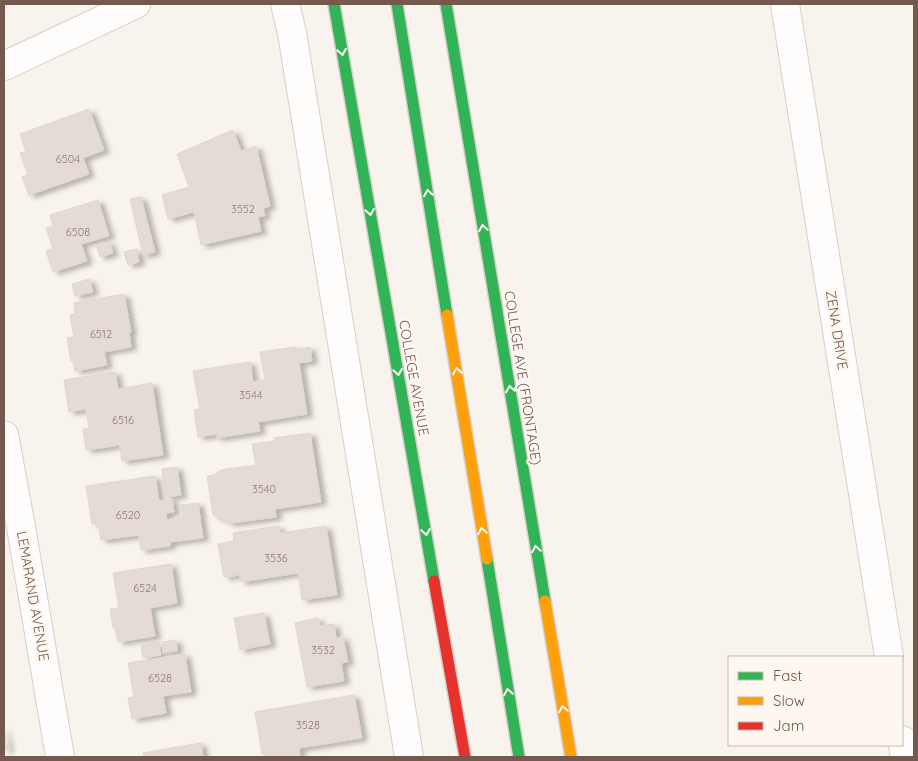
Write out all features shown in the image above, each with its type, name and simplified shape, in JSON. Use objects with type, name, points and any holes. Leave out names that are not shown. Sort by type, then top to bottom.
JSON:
[{"type":"main road","name":"COLLEGE AVENUE","points":[[334,4],[465,757]]},
{"type":"main road","points":[[397,4],[519,757]]},
{"type":"main road","name":"COLLEGE AVE (FRONTAGE)","points":[[446,4],[571,757]]},
{"type":"street","points":[[4,66],[136,4]]},
{"type":"street","points":[[285,4],[295,52],[409,757]]},
{"type":"street","name":"ZENA DRIVE","points":[[785,4],[889,656]]},
{"type":"street","name":"LEMARAND AVENUE","points":[[4,435],[12,529],[60,757]]},
{"type":"building","points":[[89,109],[104,150],[83,158],[89,174],[29,195],[22,177],[28,175],[20,153],[26,152],[20,134]]},
{"type":"building","points":[[233,130],[241,151],[256,146],[270,206],[263,208],[265,216],[258,217],[261,231],[201,245],[194,212],[168,219],[162,195],[189,187],[177,154]]},
{"type":"building","points":[[141,197],[155,252],[143,255],[130,199]]},
{"type":"building","points":[[98,200],[109,236],[81,244],[87,261],[53,272],[46,251],[53,249],[46,228],[53,226],[50,215]]},
{"type":"building","points":[[109,242],[113,253],[100,257],[96,245]]},
{"type":"building","points":[[137,249],[139,262],[128,265],[124,252]]},
{"type":"building","points":[[89,279],[93,292],[75,296],[72,284]]},
{"type":"building","points":[[124,294],[131,332],[129,332],[131,347],[104,352],[107,365],[75,371],[73,361],[71,361],[67,338],[74,337],[70,315],[75,314],[74,303]]},
{"type":"building","points":[[296,347],[297,350],[310,347],[312,361],[299,363],[307,414],[258,422],[260,431],[217,438],[217,434],[198,437],[194,410],[200,409],[193,371],[250,362],[253,382],[265,380],[260,352]]},
{"type":"building","points":[[115,372],[118,389],[152,383],[163,455],[122,461],[120,445],[86,450],[83,429],[89,428],[86,409],[69,412],[64,380]]},
{"type":"building","points":[[310,433],[321,502],[275,509],[276,517],[231,523],[213,515],[207,476],[214,475],[221,470],[256,465],[252,444],[275,441],[274,438]]},
{"type":"building","points":[[177,467],[181,495],[165,497],[162,469]]},
{"type":"building","points":[[155,476],[159,501],[172,499],[174,512],[166,513],[167,520],[183,517],[181,505],[198,503],[203,538],[170,542],[170,546],[141,550],[139,535],[101,540],[98,523],[92,524],[86,486]]},
{"type":"building","points":[[279,526],[280,533],[326,526],[337,595],[302,600],[298,573],[241,582],[240,575],[224,577],[218,544],[234,541],[233,533]]},
{"type":"building","points":[[171,564],[177,603],[150,608],[155,636],[118,642],[115,627],[113,628],[110,609],[119,608],[113,573]]},
{"type":"building","points":[[264,613],[270,644],[240,650],[234,618]]},
{"type":"building","points":[[318,618],[320,626],[334,624],[336,638],[343,637],[348,662],[341,663],[344,681],[307,687],[295,623]]},
{"type":"building","points":[[176,640],[177,651],[163,653],[162,642]]},
{"type":"building","points":[[159,642],[161,655],[143,658],[141,645]]},
{"type":"building","points":[[185,654],[191,692],[163,696],[166,713],[132,719],[128,698],[134,697],[128,663]]},
{"type":"building","points":[[354,695],[362,738],[299,748],[300,757],[265,757],[265,754],[262,754],[255,712]]},
{"type":"building","points":[[4,727],[8,750],[4,750]]},
{"type":"building","points":[[201,743],[203,757],[144,757],[143,753]]},
{"type":"traffic: fast","points":[[334,4],[434,581]]},
{"type":"traffic: fast","points":[[397,4],[447,315]]},
{"type":"traffic: fast","points":[[446,4],[545,601]]},
{"type":"traffic: fast","points":[[487,559],[519,757]]},
{"type":"traffic: slow","points":[[447,315],[487,559]]},
{"type":"traffic: slow","points":[[545,601],[571,757]]},
{"type":"traffic: jam","points":[[434,581],[465,757]]}]
